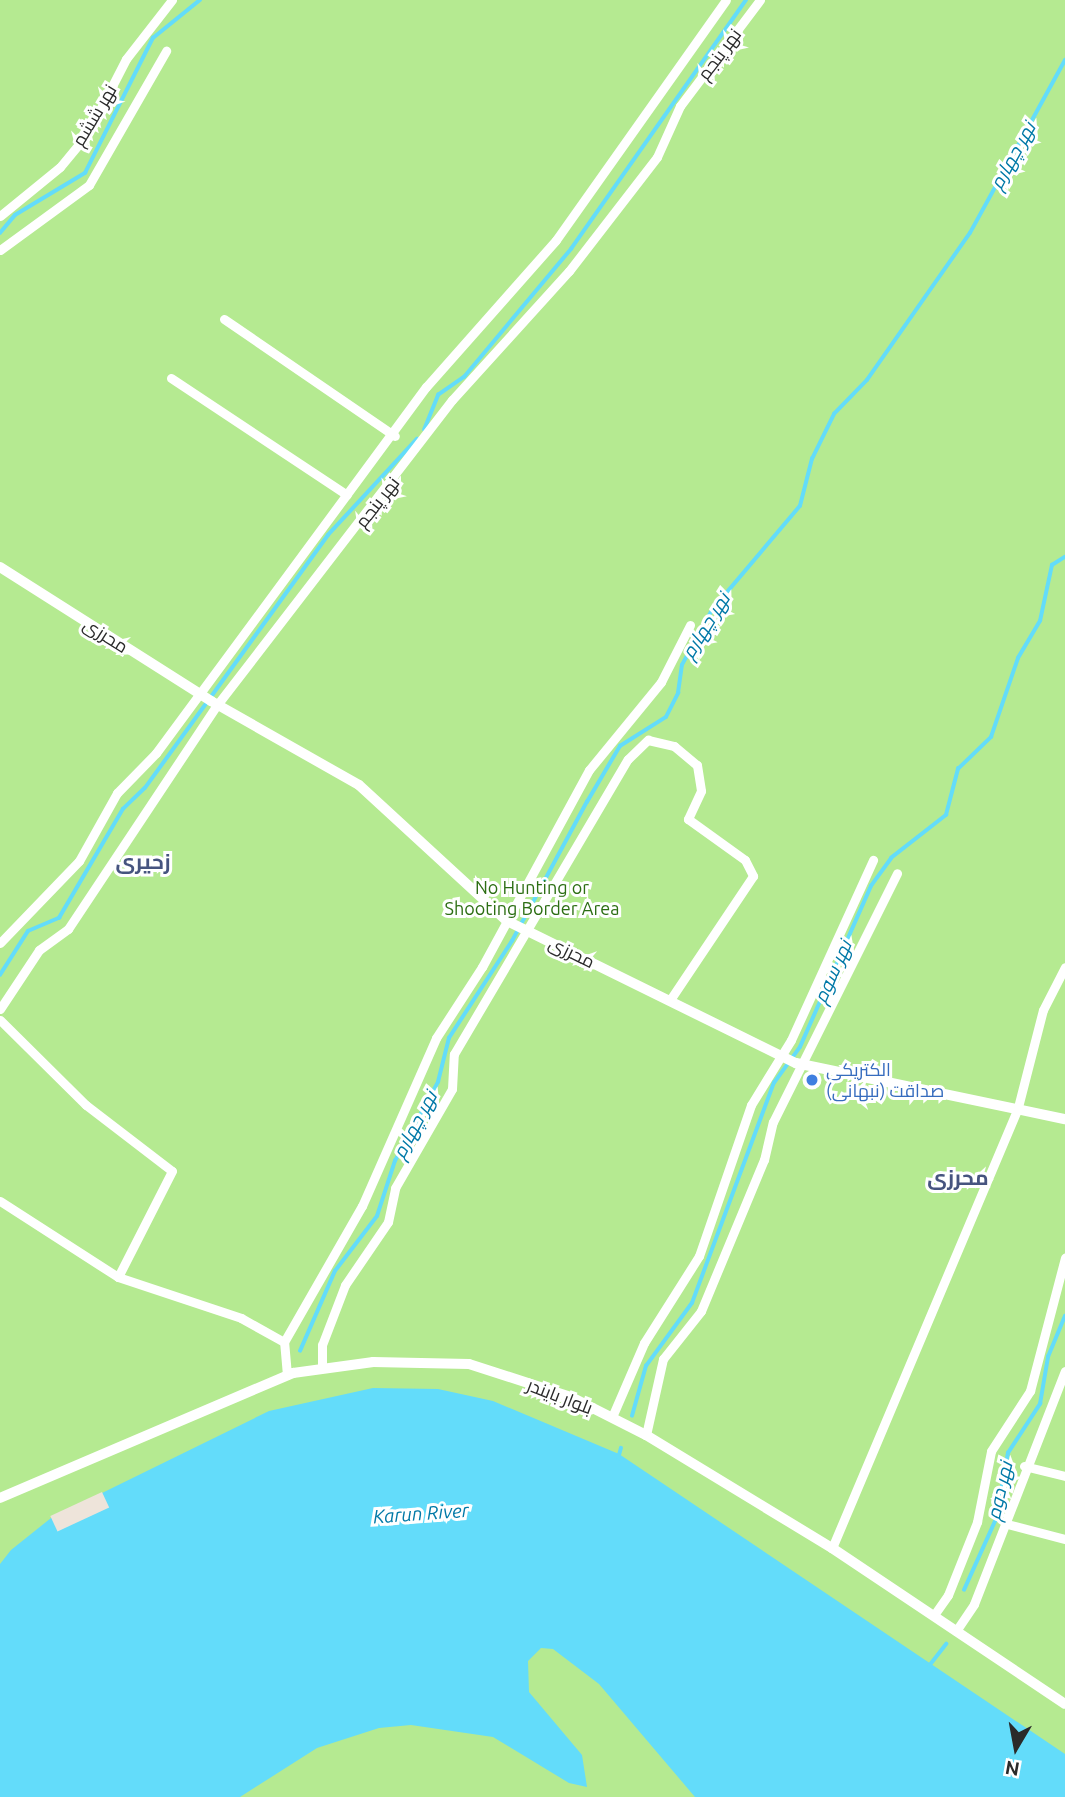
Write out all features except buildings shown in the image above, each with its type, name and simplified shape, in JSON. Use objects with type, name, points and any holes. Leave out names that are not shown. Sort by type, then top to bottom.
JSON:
[{"type":"street","name":"نهر ششم","points":[[0,216],[60,167],[88,133],[126,60],[172,0]]},
{"type":"street","name":"نهر پنجم","points":[[0,943],[79,860],[117,793],[156,753],[347,495],[395,436],[426,387],[556,240],[726,0]]},
{"type":"street","name":"نهر پنجم","points":[[0,1009],[39,950],[68,929],[214,703],[452,400],[569,271],[657,157],[680,106],[760,0]]},
{"type":"street","points":[[0,250],[89,185],[166,51]]},
{"type":"street","points":[[224,319],[395,436]]},
{"type":"street","points":[[171,378],[347,495]]},
{"type":"street","name":"محرزی","points":[[0,567],[214,703],[359,785],[518,926],[781,1057],[801,1064],[1065,1119]]},
{"type":"street","points":[[322,1368],[322,1345],[345,1285],[388,1222],[395,1188],[452,1089],[454,1054],[518,926],[589,770],[661,682],[690,625]]},
{"type":"street","points":[[287,1375],[284,1342],[362,1206],[436,1038],[518,926],[628,759],[648,740],[674,746],[697,765],[701,791],[688,819],[745,860],[753,876],[670,1000]]},
{"type":"street","points":[[612,1417],[644,1343],[699,1256],[751,1105],[781,1057],[873,860]]},
{"type":"street","points":[[646,1435],[663,1359],[701,1311],[764,1160],[773,1122],[898,873]]},
{"type":"street","points":[[832,1548],[1017,1111],[1043,1010],[1065,967]]},
{"type":"street","points":[[0,1020],[86,1105],[172,1171],[118,1277]]},
{"type":"street","points":[[0,1202],[118,1277],[241,1318],[284,1342]]},
{"type":"street","points":[[933,1615],[948,1595],[977,1522],[991,1451],[1030,1391],[1065,1258]]},
{"type":"street","name":"بلوار بایندر","points":[[3,1494],[287,1375],[322,1368],[469,1364],[612,1417],[646,1435],[832,1548],[1065,1704]]},
{"type":"street","points":[[956,1631],[974,1604],[1007,1524],[1024,1466],[1065,1371]]},
{"type":"street","points":[[1024,1466],[1065,1476]]},
{"type":"street","points":[[1007,1524],[1065,1539]]},
{"type":"green space","name":"No Hunting or Shooting Border Area","points":[[0,0],[1065,0],[1065,1797],[0,1797]]},
{"type":"water","name":"Karun River","points":[[373,1388],[438,1389],[493,1401],[619,1454],[1065,1754],[1065,1797],[695,1797],[599,1684],[553,1649],[541,1648],[528,1661],[529,1692],[582,1755],[587,1787],[569,1783],[493,1737],[411,1725],[379,1728],[317,1748],[240,1797],[0,1797],[0,1564],[11,1550],[51,1518],[269,1411]]},
{"type":"pier","points":[[102,1492],[109,1507],[58,1531],[50,1516]]},
{"type":"waterway","points":[[0,233],[15,215],[85,173],[153,38],[200,0]]},
{"type":"waterway","points":[[424,430],[438,395],[464,377],[571,249],[746,0]]},
{"type":"waterway","name":"نهر چهارم","points":[[300,1351],[335,1271],[377,1216],[395,1161],[438,1082],[449,1038],[512,941],[620,746],[666,717],[678,693],[682,665],[712,610],[800,506],[812,459],[834,414],[867,380],[970,233],[1065,60]]},
{"type":"waterway","points":[[0,975],[28,931],[59,918],[123,809],[145,788],[328,535],[417,439]]},
{"type":"waterway","name":"نهر سوم","points":[[632,1416],[646,1366],[692,1303],[774,1083],[800,1047],[871,886],[891,858],[946,815],[958,769],[991,737],[1018,658],[1040,621],[1052,565],[1065,557]]},
{"type":"waterway","name":"نهر دوم","points":[[964,1590],[996,1519],[1008,1453],[1040,1404],[1048,1357],[1065,1316]]},
{"type":"waterway","points":[[618,1459],[621,1448]]},
{"type":"waterway","points":[[929,1666],[946,1644]]},
{"type":"place","name":"الکتریکی صداقت (نبهانی)","points":[[812,1080]]},
{"type":"district","name":"زحیری","points":[[143,861]]},
{"type":"district","name":"محرزی","points":[[958,1177]]}]
